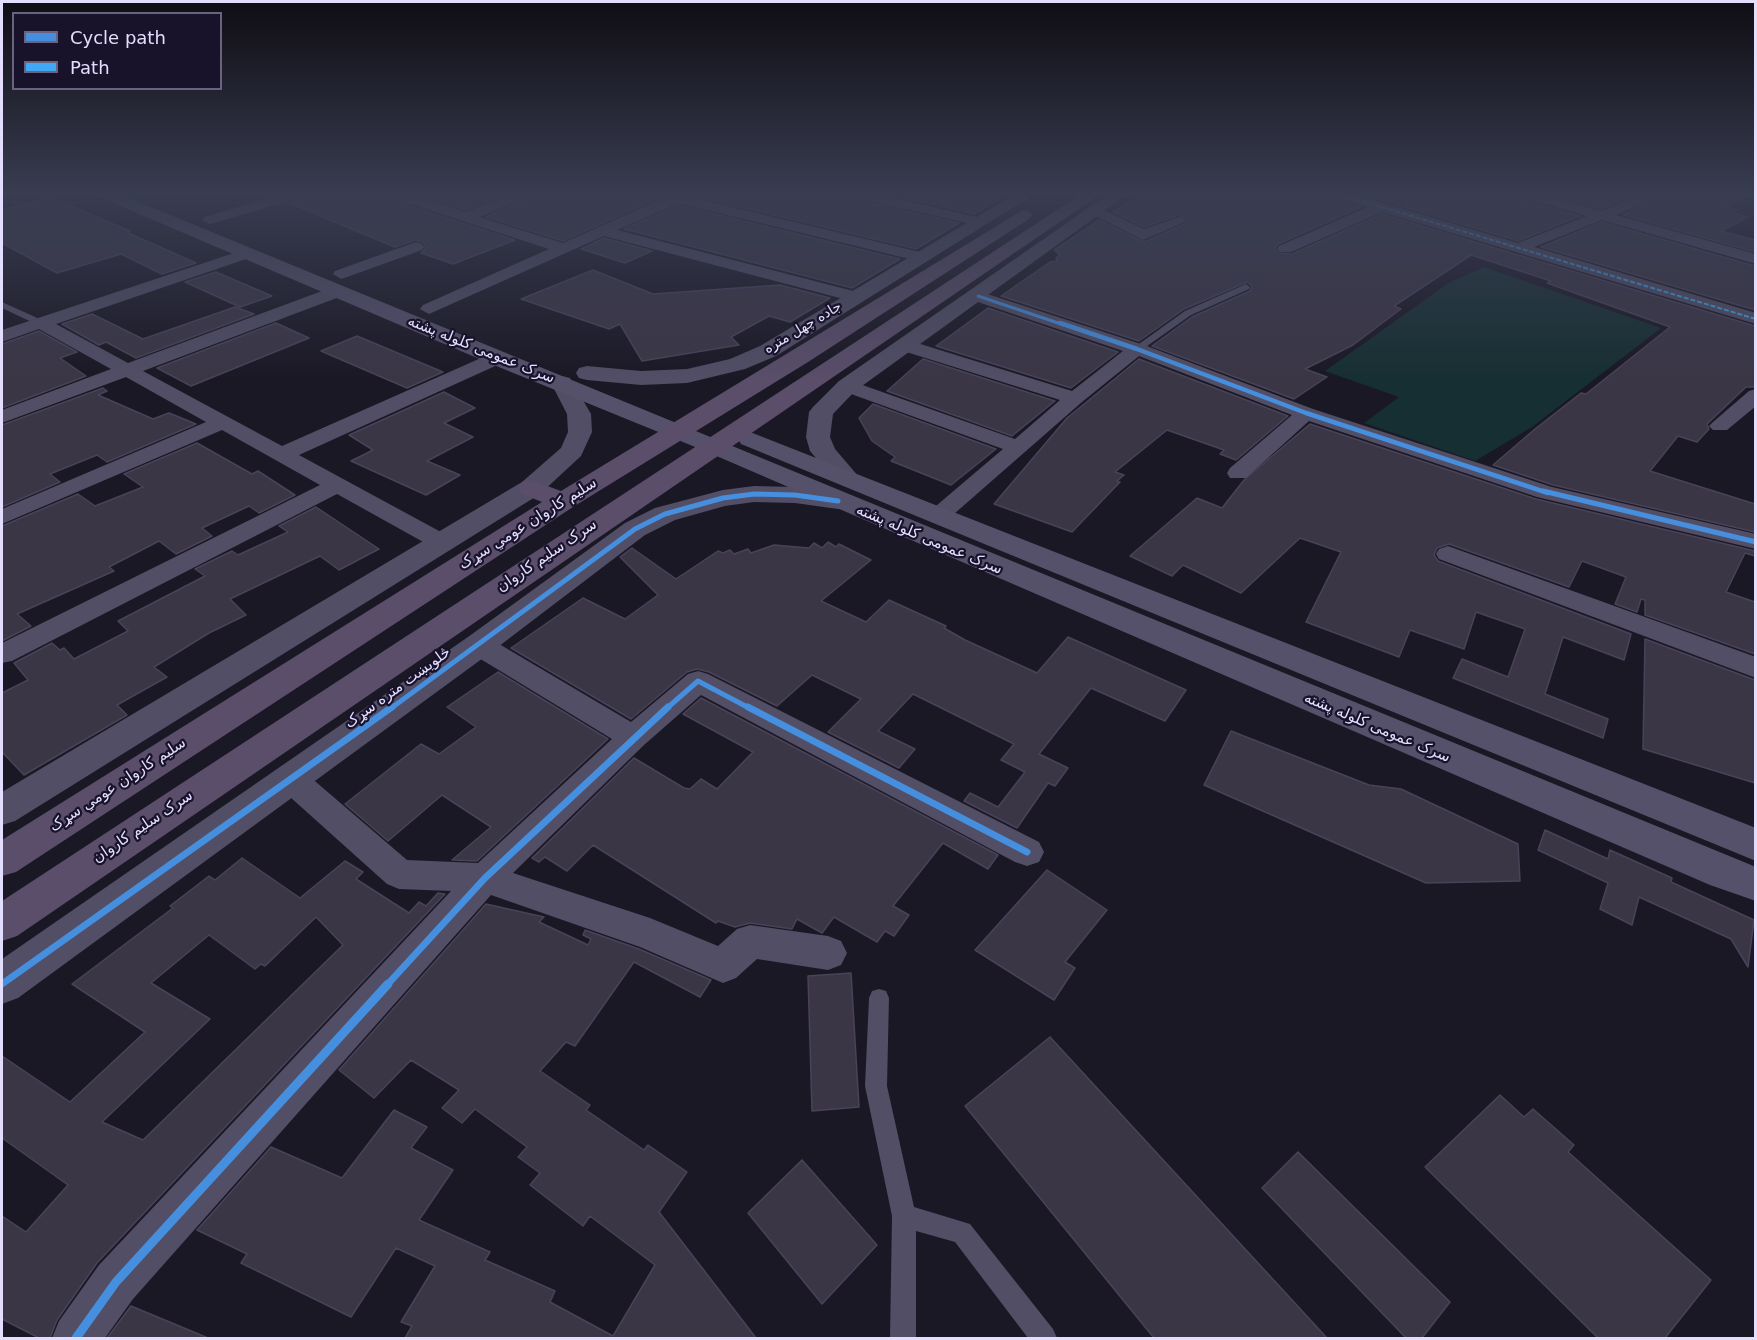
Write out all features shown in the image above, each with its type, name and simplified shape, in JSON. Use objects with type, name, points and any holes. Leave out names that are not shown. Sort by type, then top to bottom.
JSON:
[{"type":"main road","name":"سرک عمومی کلوله پشته","points":[[251,256],[429,309],[575,378],[842,489],[1724,873],[1755,884]]},
{"type":"main road","name":"سرک عمومی کلوله پشته","points":[[282,256],[497,358],[575,378]]},
{"type":"main road","name":"سلیم کاروان عومي سړک","points":[[2,860],[563,501],[800,357],[959,256]]},
{"type":"main road","name":"سرک سلیم کاروان","points":[[2,923],[620,523],[725,439],[840,377],[1016,256]]},
{"type":"main road","points":[[768,351],[800,357]]},
{"type":"main road","points":[[531,488],[563,501]]},
{"type":"main road","name":"سرک عمومی کلوله پشته","points":[[842,489],[938,516],[1755,845]]},
{"type":"street","points":[[2,336],[241,256]]},
{"type":"street","points":[[2,417],[338,283],[398,256]]},
{"type":"street","points":[[429,309],[545,256]]},
{"type":"street","points":[[696,256],[855,297]]},
{"type":"street","points":[[916,256],[922,257]]},
{"type":"street","points":[[842,489],[818,437],[820,412],[840,377],[906,346],[978,296],[1028,256]]},
{"type":"street","points":[[1538,256],[1755,319]]},
{"type":"street","name":"جاده چهل متره","points":[[575,378],[687,376],[737,364],[768,351],[922,257]]},
{"type":"street","points":[[978,296],[1137,349],[1306,413],[1545,492],[1755,542]]},
{"type":"street","points":[[41,322],[443,543]]},
{"type":"street","points":[[906,346],[1075,398]]},
{"type":"street","points":[[938,516],[1075,398],[1137,349]]},
{"type":"street","points":[[281,455],[497,358]]},
{"type":"street","points":[[840,377],[1018,447]]},
{"type":"street","points":[[2,810],[531,488],[572,451],[580,432],[575,378]]},
{"type":"street","points":[[1720,426],[1755,395]]},
{"type":"street","points":[[1238,473],[1306,413]]},
{"type":"street","points":[[2,517],[221,423]]},
{"type":"street","points":[[2,654],[337,485]]},
{"type":"street","name":"څلویښت متره سړک","points":[[2,984],[479,645],[620,523],[723,498],[754,494],[795,495],[842,489]]},
{"type":"street","points":[[1448,554],[1755,668]]},
{"type":"street","points":[[479,645],[633,737]]},
{"type":"street","points":[[76,1338],[116,1282],[486,878],[633,737],[698,681],[1027,852]]},
{"type":"street","points":[[291,779],[399,874],[486,878],[650,934],[723,966],[750,941],[828,953]]},
{"type":"lane","points":[[1137,349],[1188,313],[1246,287]]},
{"type":"lane","points":[[2,305],[41,322]]},
{"type":"lane","points":[[879,998],[876,1086],[904,1216],[903,1338]]},
{"type":"lane","points":[[904,1216],[962,1232],[1044,1338]]},
{"type":"green space","points":[[1484,267],[1661,328],[1532,427],[1475,461],[1364,423],[1399,397],[1325,371],[1450,282]]},
{"type":"building","points":[[25,256],[116,256],[57,273]]},
{"type":"building","points":[[124,256],[179,256],[196,263],[162,274]]},
{"type":"building","points":[[428,256],[475,256],[453,264]]},
{"type":"building","points":[[602,256],[642,256],[625,263]]},
{"type":"building","points":[[727,256],[886,256],[900,259],[852,288]]},
{"type":"building","points":[[1059,256],[1470,256],[1394,306],[1401,309],[1353,345],[1305,369],[1327,377],[1294,399],[1152,346],[1192,317],[1250,291],[1252,286],[1247,282],[1184,309],[1139,341],[1001,296],[1050,262],[1057,261],[1056,258]]},
{"type":"building","points":[[1473,256],[1520,256],[1755,326],[1755,387],[1746,387],[1707,424],[1709,429],[1697,442],[1678,436],[1650,471],[1755,504],[1755,532],[1553,485],[1493,465],[1581,393],[1586,394],[1670,327],[1547,283],[1551,281]]},
{"type":"building","points":[[1570,256],[1719,256],[1755,266],[1755,310]]},
{"type":"building","points":[[593,270],[653,294],[780,285],[830,298],[790,322],[769,316],[731,337],[739,345],[642,361],[620,324],[609,329],[521,299]]},
{"type":"building","points":[[216,272],[272,296],[240,307],[185,282]]},
{"type":"building","points":[[235,307],[254,314],[136,358],[106,342],[99,345],[62,324],[92,314],[143,339]]},
{"type":"building","points":[[988,308],[1118,352],[1071,388],[936,346]]},
{"type":"building","points":[[276,323],[309,338],[191,386],[157,368]]},
{"type":"building","points":[[39,331],[77,352],[60,358],[86,376],[2,408],[2,344]]},
{"type":"building","points":[[357,336],[443,372],[407,388],[321,351]]},
{"type":"building","points":[[923,359],[1055,401],[1012,436],[887,391]]},
{"type":"building","points":[[1139,359],[1288,416],[1236,460],[1220,454],[1224,450],[1167,430],[1115,472],[1124,475],[1117,481],[1120,482],[1072,532],[994,504],[1067,418]]},
{"type":"building","points":[[103,388],[107,391],[98,395],[153,419],[169,413],[196,424],[107,462],[97,455],[50,474],[60,482],[2,507],[2,425]]},
{"type":"building","points":[[444,392],[475,408],[444,423],[473,437],[427,461],[460,475],[426,495],[351,461],[373,450],[349,435]]},
{"type":"building","points":[[873,404],[996,449],[951,485],[891,461],[895,457],[872,441],[859,418]]},
{"type":"building","points":[[1310,424],[1536,499],[1755,551],[1755,556],[1745,553],[1726,592],[1755,602],[1755,654],[1645,615],[1645,600],[1641,599],[1637,612],[1615,604],[1626,577],[1582,561],[1569,587],[1449,544],[1437,548],[1434,555],[1438,561],[1631,634],[1624,660],[1563,637],[1545,694],[1608,719],[1603,738],[1453,678],[1462,659],[1508,677],[1525,629],[1476,612],[1464,649],[1410,630],[1399,657],[1306,622],[1341,552],[1300,538],[1241,593],[1183,565],[1172,576],[1130,556],[1197,498],[1222,508],[1244,480]]},
{"type":"building","points":[[197,443],[252,474],[258,471],[295,495],[259,513],[249,506],[202,528],[212,536],[176,554],[159,541],[109,567],[114,571],[17,614],[31,626],[2,641],[2,526],[78,494],[95,506],[143,487],[124,474]]},
{"type":"building","points":[[316,507],[379,549],[339,570],[320,556],[230,599],[246,615],[209,633],[154,667],[167,677],[117,705],[127,715],[24,775],[2,752],[2,693],[28,680],[14,663],[52,643],[60,650],[64,648],[74,659],[128,631],[118,621],[205,576],[195,569],[232,551],[238,555],[288,532],[279,526]]},
{"type":"building","points":[[828,542],[836,547],[839,544],[871,560],[821,601],[866,622],[889,600],[946,626],[944,628],[965,640],[1037,673],[1068,637],[1186,690],[1165,721],[1091,688],[1039,754],[1068,768],[1055,786],[1048,783],[1017,828],[964,801],[970,793],[998,807],[1025,772],[1001,760],[1014,744],[913,694],[878,731],[915,749],[899,768],[828,732],[861,699],[812,675],[777,706],[709,672],[697,669],[687,672],[631,719],[511,648],[583,598],[625,619],[658,595],[620,557],[632,548],[676,579],[718,551],[723,553],[730,550],[734,554],[748,549],[751,553],[774,545],[809,548],[814,543],[822,548]]},
{"type":"building","points":[[1645,639],[1755,680],[1755,783],[1643,749]]},
{"type":"building","points":[[498,672],[608,739],[477,861],[452,860],[491,827],[442,795],[388,841],[345,804],[421,744],[439,754],[476,727],[447,707]]},
{"type":"building","points":[[701,698],[998,855],[988,869],[943,843],[893,906],[909,915],[894,936],[885,931],[877,942],[834,917],[822,933],[797,919],[792,929],[750,923],[735,927],[718,921],[716,923],[593,845],[567,871],[545,857],[539,862],[532,858],[634,758],[684,788],[690,789],[701,779],[717,789],[753,752],[683,714]]},
{"type":"building","points":[[1231,731],[1369,785],[1401,789],[1518,844],[1520,881],[1426,883],[1204,785]]},
{"type":"building","points":[[1545,830],[1608,859],[1610,850],[1672,878],[1671,882],[1754,920],[1748,967],[1731,939],[1639,897],[1632,925],[1600,909],[1608,883],[1538,850]]},
{"type":"building","points":[[242,858],[300,898],[345,861],[363,872],[356,879],[409,913],[419,902],[426,906],[438,893],[445,894],[97,1263],[57,1320],[50,1338],[39,1338],[2,1319],[2,1216],[26,1232],[68,1185],[2,1138],[2,1056],[70,1102],[145,1032],[72,984],[173,908],[170,906],[209,876],[215,880]],"holes":[[[316,917],[343,945],[143,1140],[102,1122],[210,1019],[151,983],[209,935],[255,969],[261,964],[265,966]]]},
{"type":"building","points":[[1047,870],[1107,910],[1065,962],[1075,968],[1054,1000],[975,950]]},
{"type":"building","points":[[486,904],[544,917],[539,922],[588,945],[591,939],[583,935],[585,930],[639,949],[711,980],[700,997],[634,962],[575,1046],[566,1042],[540,1071],[590,1105],[586,1110],[644,1150],[648,1145],[687,1172],[659,1212],[756,1338],[405,1338],[412,1326],[401,1322],[435,1266],[396,1248],[351,1317],[241,1263],[247,1254],[197,1230],[271,1147],[342,1178],[394,1110],[427,1127],[411,1148],[453,1170],[419,1220],[490,1252],[485,1260],[555,1291],[550,1302],[613,1336],[655,1265],[590,1216],[583,1226],[530,1185],[540,1173],[518,1157],[527,1147],[475,1109],[462,1123],[442,1108],[459,1090],[411,1060],[374,1098],[339,1070]]},
{"type":"building","points":[[851,973],[859,1107],[812,1111],[808,976]]},
{"type":"building","points":[[1050,1037],[1327,1338],[1154,1338],[965,1106]]},
{"type":"building","points":[[1500,1095],[1524,1117],[1533,1109],[1574,1145],[1568,1152],[1711,1280],[1665,1338],[1598,1338],[1425,1167]]},
{"type":"building","points":[[1298,1152],[1450,1302],[1422,1338],[1406,1338],[1262,1188]]},
{"type":"building","points":[[802,1160],[877,1245],[822,1304],[748,1213]]},
{"type":"building","points":[[131,1306],[208,1338],[107,1338]]},
{"type":"marked path","points":[[1544,256],[1756,319]]},
{"type":"cycle path","points":[[978,296],[1137,349],[1306,413],[1545,492],[1756,542]]},
{"type":"cycle path","points":[[2,984],[479,645],[635,529],[665,514],[723,498],[754,494],[795,495],[838,501]]},
{"type":"cycle path","points":[[76,1338],[116,1282],[485,878],[633,737],[698,681],[1027,852]]}]
